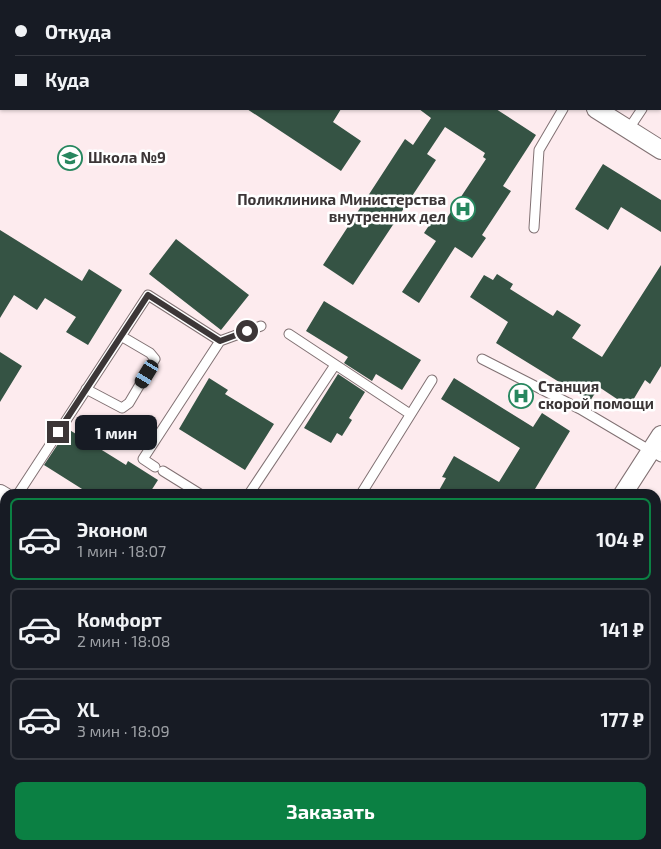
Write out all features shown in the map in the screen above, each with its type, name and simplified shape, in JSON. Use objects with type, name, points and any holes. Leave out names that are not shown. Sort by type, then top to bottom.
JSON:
[{"type":"street","points":[[598,110],[661,150]]},
{"type":"street","points":[[627,489],[656,454],[661,435]]},
{"type":"lane","points":[[534,228],[539,150],[563,110]]},
{"type":"lane","points":[[628,130],[641,110]]},
{"type":"lane","points":[[21,489],[148,295],[220,341]]},
{"type":"lane","points":[[192,489],[143,459],[220,341],[261,326]]},
{"type":"lane","points":[[289,334],[410,414]]},
{"type":"lane","points":[[86,389],[122,408],[129,403],[155,359],[150,353],[121,336]]},
{"type":"lane","points":[[482,359],[580,410],[656,454]]},
{"type":"lane","points":[[252,489],[335,365]]},
{"type":"lane","points":[[364,489],[432,380]]},
{"type":"building","points":[[249,110],[340,110],[333,122],[361,141],[341,171]]},
{"type":"building","points":[[420,110],[498,110],[536,135],[503,186],[511,191],[482,235],[486,238],[472,258],[455,247],[419,303],[402,292],[436,241],[424,233],[434,218],[443,224],[486,159],[483,157],[485,153],[445,127],[427,154],[436,160],[353,285],[323,265],[405,139],[413,145],[431,118]]},
{"type":"building","points":[[603,164],[661,200],[661,232],[621,207],[608,230],[575,209]]},
{"type":"building","points":[[0,230],[82,281],[89,269],[122,290],[88,345],[66,332],[76,317],[45,298],[37,310],[14,295],[0,318]]},
{"type":"building","points":[[176,239],[249,295],[221,330],[149,274]]},
{"type":"building","points":[[661,265],[661,366],[650,384],[645,380],[629,407],[599,387],[590,401],[496,343],[508,322],[470,297],[484,275],[493,280],[497,274],[513,284],[510,289],[553,316],[557,310],[581,325],[572,338],[602,357]]},
{"type":"building","points":[[324,301],[421,360],[402,390],[376,374],[372,381],[344,363],[348,357],[306,331]]},
{"type":"building","points":[[0,352],[22,366],[0,402]]},
{"type":"building","points":[[338,374],[365,392],[349,418],[352,420],[342,436],[337,433],[331,443],[304,428]]},
{"type":"building","points":[[209,378],[228,390],[225,394],[274,424],[245,470],[179,429]]},
{"type":"building","points":[[454,378],[533,427],[542,413],[570,431],[535,489],[440,489],[446,478],[442,477],[454,456],[499,482],[520,448],[441,399]]},
{"type":"building","points":[[68,429],[126,465],[128,461],[158,480],[152,489],[82,489],[44,465]]},
{"type":"place","name":"Школа №9","points":[[70,158]]},
{"type":"place","name":"Поликлиника Министерства внутренних дел","points":[[463,209]]},
{"type":"place","name":"Станция скорой помощи","points":[[521,396]]},
{"type":"route","points":[[58,432],[148,295],[220,341],[247,331]]}]
